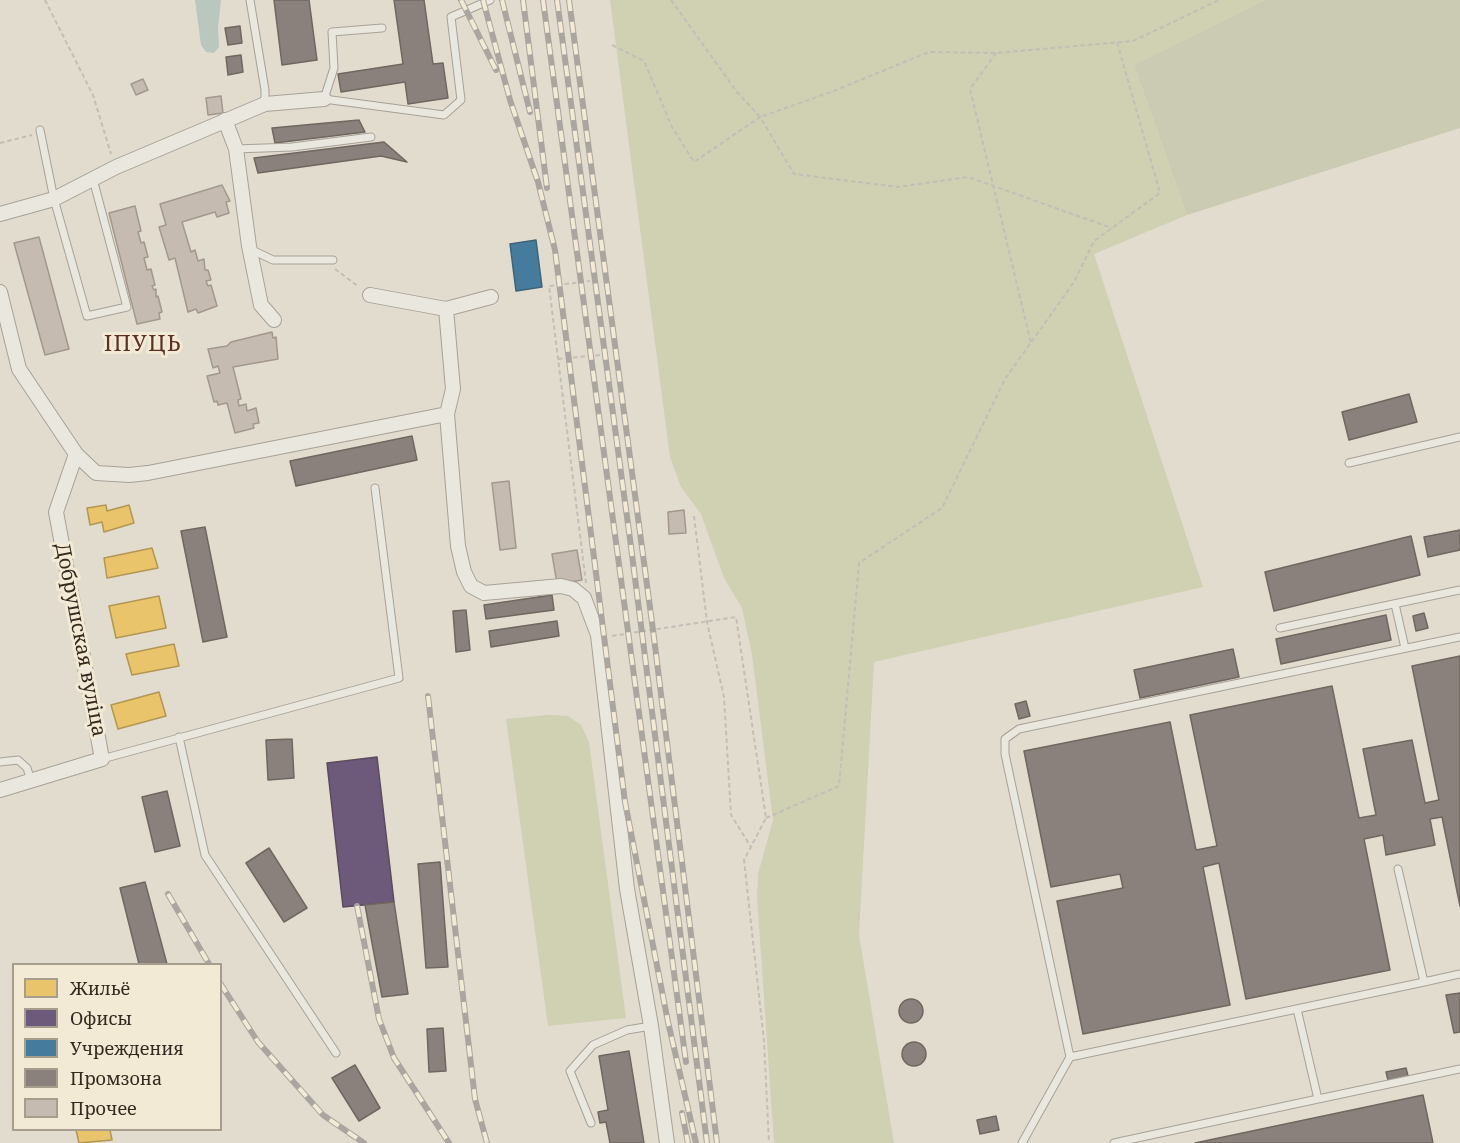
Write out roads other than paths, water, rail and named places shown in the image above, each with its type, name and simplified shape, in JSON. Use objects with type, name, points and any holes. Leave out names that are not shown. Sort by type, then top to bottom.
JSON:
[{"type":"street","points":[[0,214],[54,199],[116,167],[265,104],[324,99]]},
{"type":"street","points":[[225,120],[236,149],[250,249],[261,305],[274,320]]},
{"type":"street","points":[[0,292],[19,369],[76,454],[96,473],[129,475],[447,414]]},
{"type":"street","points":[[370,295],[446,309],[491,297]]},
{"type":"street","points":[[446,309],[453,389],[447,414],[458,546],[464,572],[471,586],[484,593],[561,586],[573,589],[584,598],[597,635],[627,889],[651,1026],[667,1143]]},
{"type":"street","name":"Добрушская вуліца","points":[[0,790],[102,759],[56,512],[76,454]]},
{"type":"lane","points":[[250,0],[266,90],[265,104]]},
{"type":"lane","points":[[382,28],[332,32],[334,68],[324,99],[444,115],[461,100],[451,17],[490,0]]},
{"type":"lane","points":[[40,132],[54,199],[87,316],[127,307],[93,179]]},
{"type":"lane","points":[[236,149],[292,147],[371,137]]},
{"type":"lane","points":[[250,249],[273,260],[333,260]]},
{"type":"lane","points":[[1349,463],[1460,437]]},
{"type":"lane","points":[[102,759],[399,678],[375,488]]},
{"type":"lane","points":[[1280,628],[1460,590]]},
{"type":"lane","points":[[1395,604],[1405,648]]},
{"type":"lane","points":[[1022,1143],[1070,1057],[1005,754],[1005,740],[1019,729],[1460,637]]},
{"type":"lane","points":[[179,737],[205,855],[336,1053]]},
{"type":"lane","points":[[0,762],[18,760],[27,768],[31,781]]},
{"type":"lane","points":[[1398,869],[1424,982]]},
{"type":"lane","points":[[1070,1057],[1460,974]]},
{"type":"lane","points":[[1298,1009],[1318,1099]]},
{"type":"lane","points":[[591,1123],[570,1071],[593,1045],[627,1030],[651,1026]]},
{"type":"lane","points":[[1114,1143],[1460,1069]]},
{"type":"railway","points":[[461,0],[496,70]]},
{"type":"railway","points":[[483,0],[510,100],[538,182],[555,250],[625,802],[668,1022],[696,1143]]},
{"type":"railway","points":[[502,0],[530,112]]},
{"type":"railway","points":[[523,0],[547,188]]},
{"type":"railway","points":[[543,0],[686,1062]]},
{"type":"railway","points":[[557,0],[630,539],[707,1143]]},
{"type":"railway","points":[[569,0],[653,630],[717,1143]]},
{"type":"railway","points":[[428,696],[475,1099],[487,1143]]},
{"type":"railway","points":[[168,894],[208,963]]},
{"type":"railway","points":[[357,906],[379,1019],[394,1058],[449,1143]]},
{"type":"railway","points":[[222,986],[258,1042],[323,1115],[364,1143]]},
{"type":"railway","points":[[682,1113],[688,1143]]},
{"type":"district","name":"ІПУЦЬ","points":[[143,345]]}]
